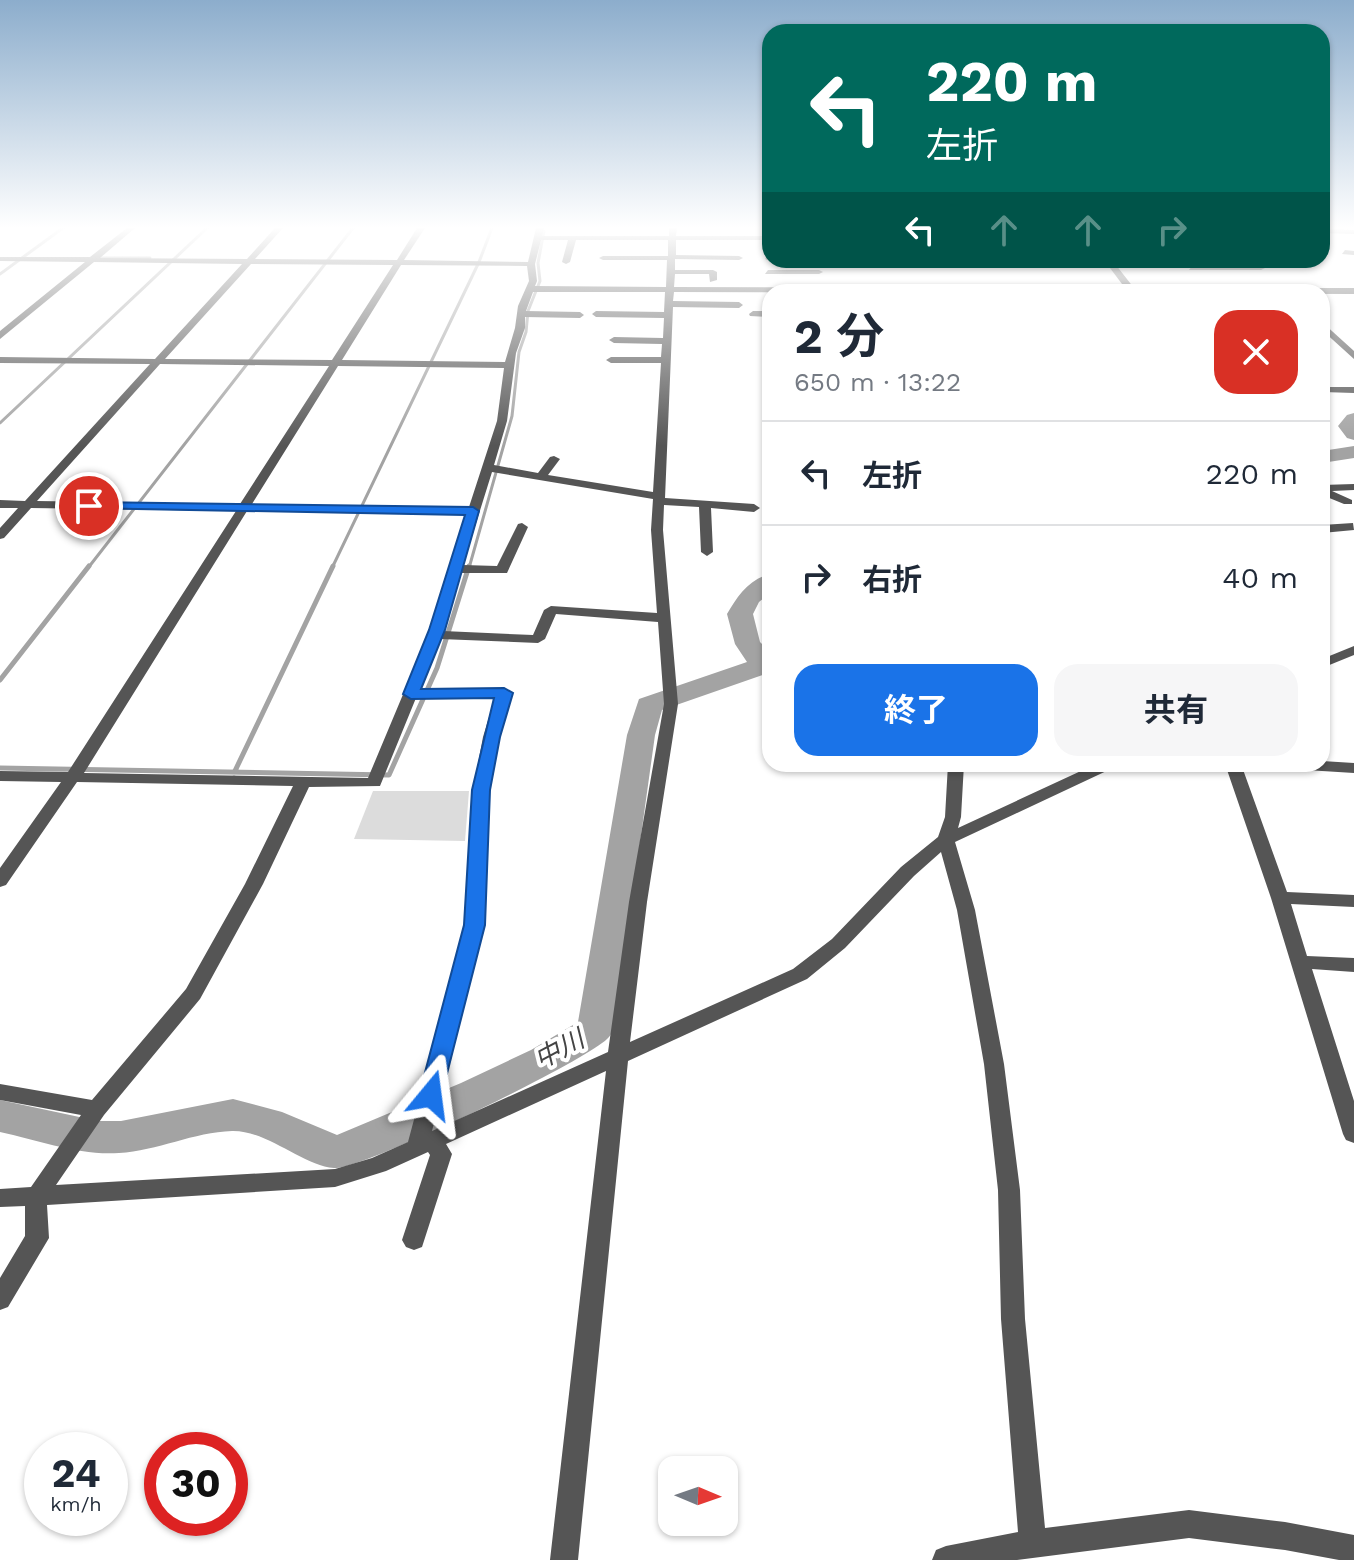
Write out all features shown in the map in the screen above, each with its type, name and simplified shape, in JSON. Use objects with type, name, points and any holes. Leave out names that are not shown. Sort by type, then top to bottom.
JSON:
[{"type":"street","points":[[0,336],[43,301]]},
{"type":"street","points":[[0,535],[215,301]]},
{"type":"street","points":[[0,881],[73,777],[246,509],[375,301]]},
{"type":"street","points":[[0,776],[374,783],[435,635],[473,511],[493,469],[511,353],[525,301]]},
{"type":"street","points":[[564,1560],[618,1055],[671,704],[657,530],[668,301]]},
{"type":"street","points":[[596,314],[739,305]]},
{"type":"street","points":[[521,314],[580,315]]},
{"type":"street","points":[[753,314],[762,314]]},
{"type":"street","points":[[1330,337],[1354,356]]},
{"type":"street","points":[[614,340],[666,341]]},
{"type":"street","points":[[0,360],[511,365]]},
{"type":"street","points":[[611,360],[666,360]]},
{"type":"street","points":[[1330,390],[1354,390]]},
{"type":"street","points":[[541,476],[554,459]]},
{"type":"street","points":[[493,469],[705,506],[754,508]]},
{"type":"street","points":[[599,488],[610,475]]},
{"type":"street","points":[[1330,488],[1354,487]]},
{"type":"street","points":[[1330,492],[1351,500],[1345,507],[1354,527],[1330,528]]},
{"type":"street","points":[[0,504],[473,511]]},
{"type":"street","points":[[705,506],[707,552]]},
{"type":"street","points":[[456,569],[502,570],[522,527]]},
{"type":"street","points":[[435,635],[538,639],[551,610],[665,618]]},
{"type":"street","points":[[1330,660],[1354,650]]},
{"type":"street","points":[[411,694],[504,693],[491,737],[481,790],[475,925],[424,1144]]},
{"type":"street","points":[[1330,766],[1354,768]]},
{"type":"street","points":[[956,772],[953,817],[946,840],[966,910],[994,1064],[1009,1190],[1013,1319],[1033,1543]]},
{"type":"street","points":[[0,1198],[335,1178],[378,1165],[618,1055],[760,995],[822,960],[903,873],[946,840],[1092,772]]},
{"type":"street","points":[[1236,772],[1280,898],[1354,1134]]},
{"type":"street","points":[[0,1299],[37,1238],[36,1197],[97,1109],[193,994],[254,884],[303,782]]},
{"type":"street","points":[[1280,898],[1354,901]]},
{"type":"street","points":[[1298,962],[1354,965]]},
{"type":"street","points":[[0,1092],[97,1109]]},
{"type":"street","points":[[414,1240],[441,1154],[424,1144]]},
{"type":"street","points":[[946,1560],[1033,1543],[1189,1524],[1285,1536],[1354,1549]]},
{"type":"shaded area","points":[[373,791],[469,791],[465,841],[354,839]]},
{"type":"waterway","points":[[0,423],[130,301]]},
{"type":"waterway","points":[[88,568],[296,301]]},
{"type":"waterway","points":[[332,568],[460,301]]},
{"type":"waterway","points":[[469,568],[512,416],[519,352],[532,301]]},
{"type":"waterway","name":"中川","points":[[1354,419],[1348,426],[1354,434]]},
{"type":"waterway","name":"中川","points":[[1330,456],[1354,452]]},
{"type":"waterway","points":[[0,680],[89,566]]},
{"type":"waterway","points":[[234,772],[333,566]]},
{"type":"waterway","points":[[234,772],[389,775],[437,668],[469,566]]},
{"type":"waterway","name":"中川","points":[[0,1116],[98,1137],[121,1137],[233,1115],[268,1123],[335,1152],[361,1145],[475,1094],[544,1060],[595,1029],[641,735],[649,705],[759,667],[761,658],[748,644],[740,614],[749,598],[762,587]]},
{"type":"waterway","points":[[0,768],[234,772]]},
{"type":"route","points":[[89,506],[473,511],[437,630],[411,694],[504,693],[491,737],[481,790],[475,925],[431,1095]]}]
